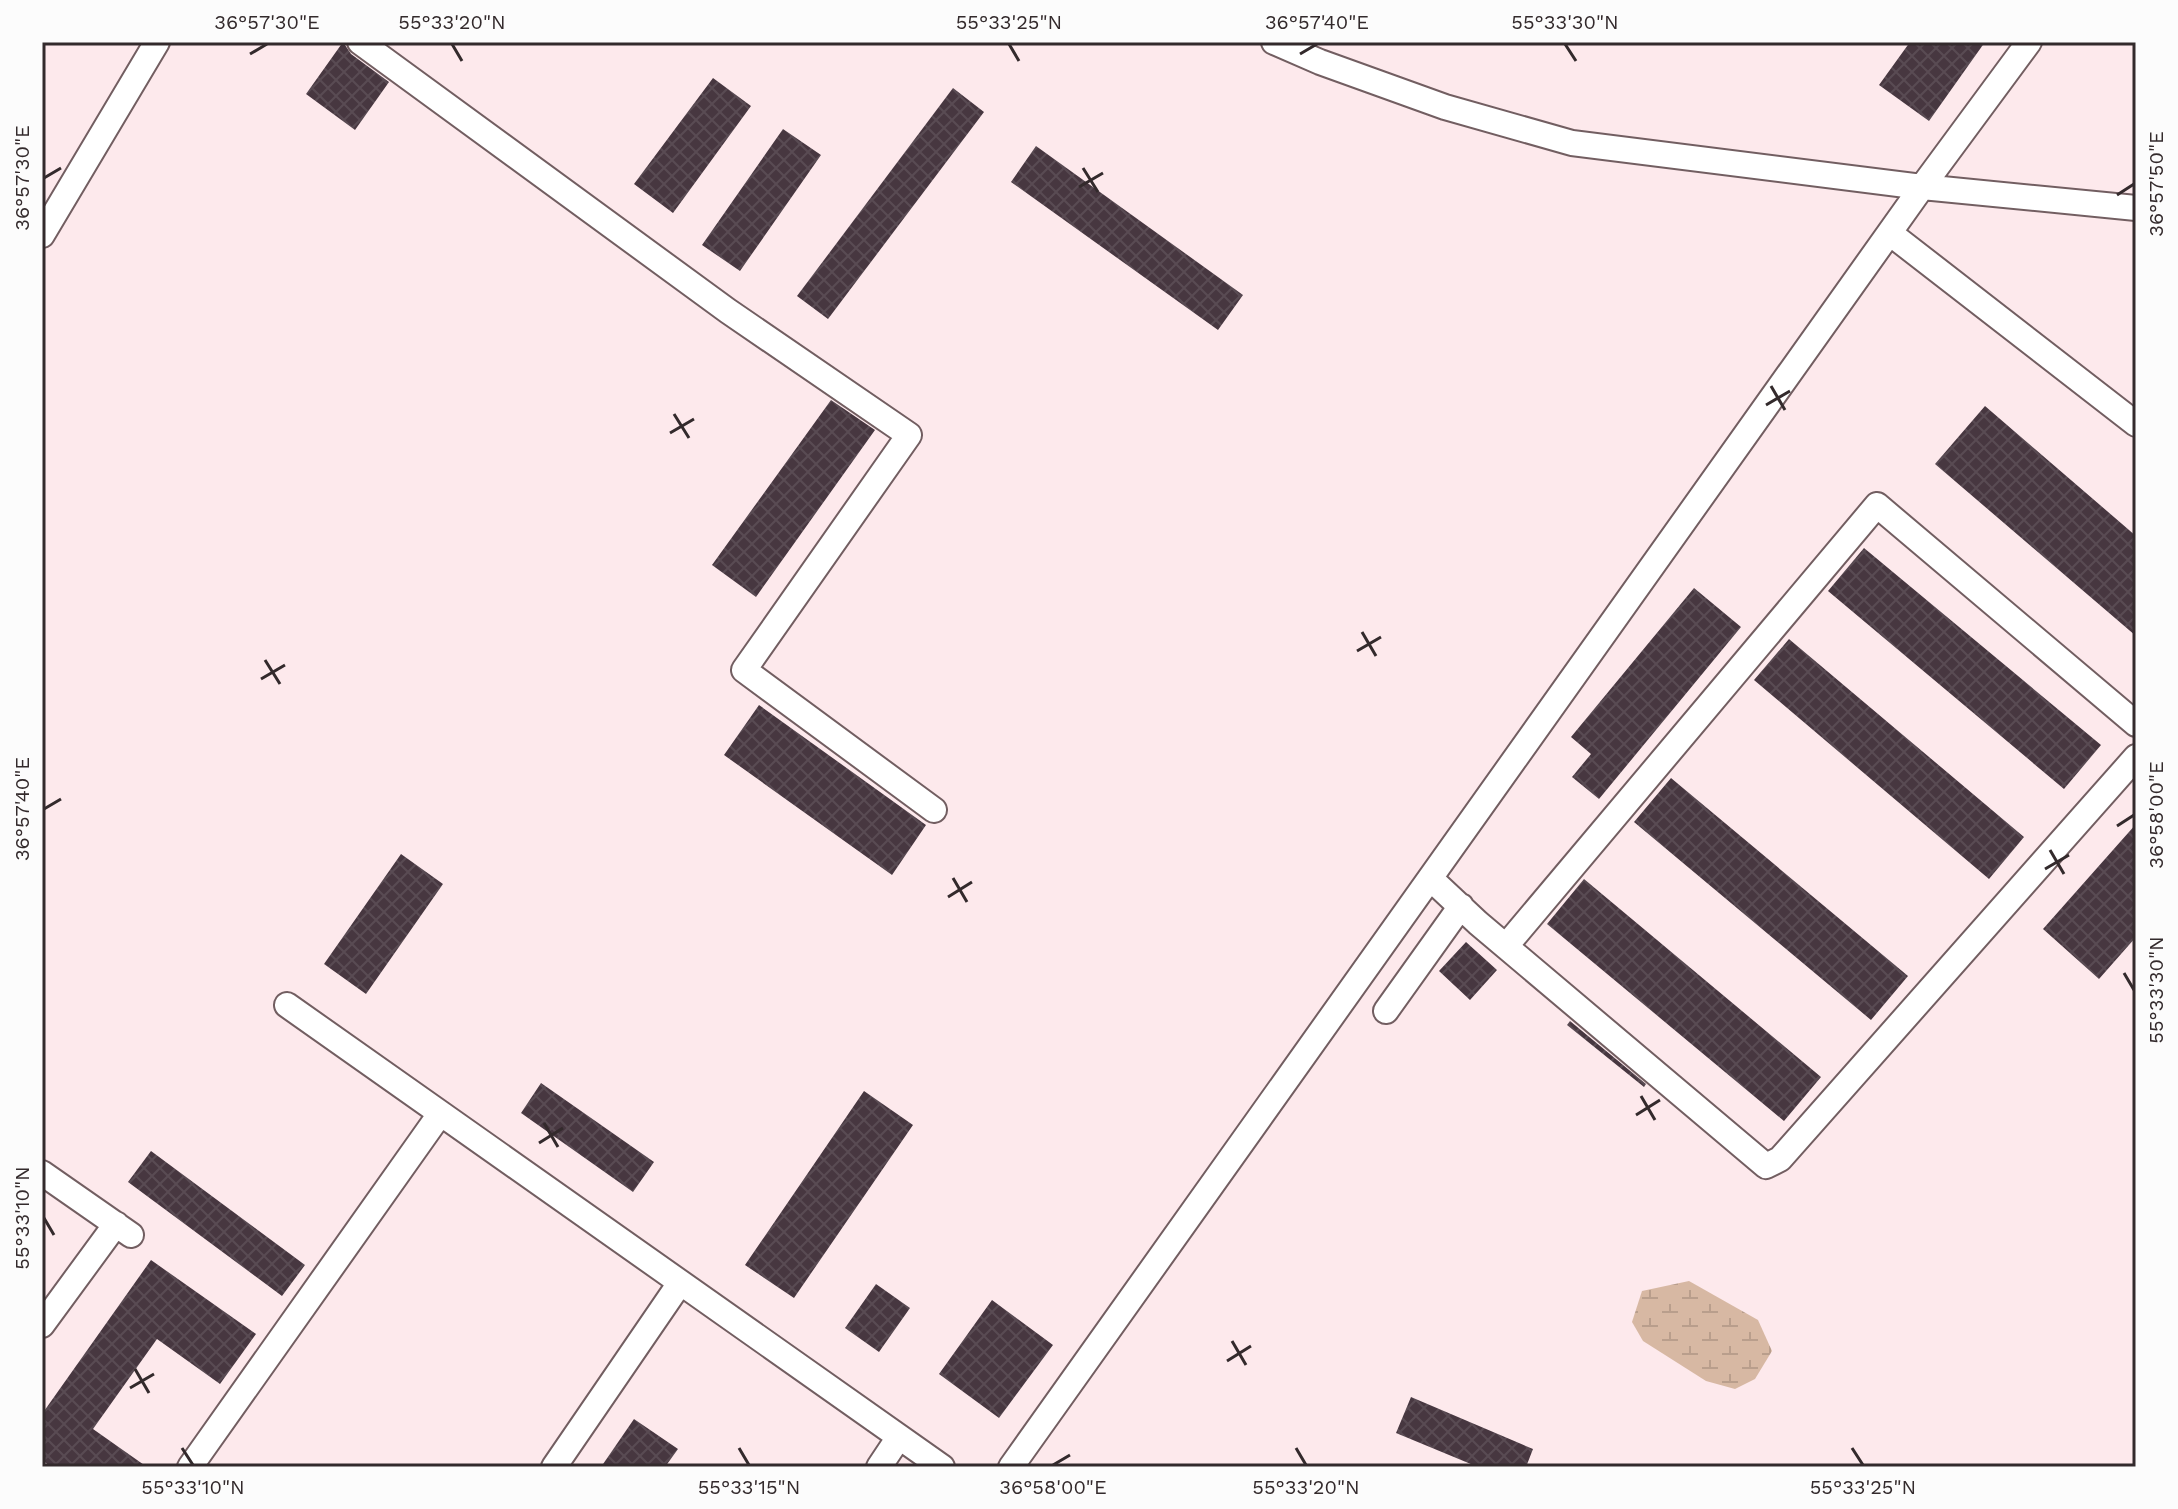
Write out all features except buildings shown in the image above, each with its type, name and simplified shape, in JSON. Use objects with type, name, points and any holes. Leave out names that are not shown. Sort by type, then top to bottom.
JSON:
[{"type":"street","points":[[42,235],[157,42]]},
{"type":"street","points":[[360,42],[728,311],[909,435],[744,670],[934,810]]},
{"type":"street","points":[[1274,42],[1445,107],[1572,143],[1922,187],[2136,208]]},
{"type":"street","points":[[1011,1467],[1922,187],[2029,42]]},
{"type":"street","points":[[1891,234],[2136,424]]},
{"type":"street","points":[[1506,946],[1877,505],[2136,724]]},
{"type":"street","points":[[1431,879],[1766,1166],[1780,1159],[2136,757]]},
{"type":"street","points":[[1386,1011],[1461,906]]},
{"type":"street","points":[[287,1005],[942,1467]]},
{"type":"street","points":[[190,1467],[440,1114]]},
{"type":"street","points":[[42,1173],[124,1230],[42,1325]]},
{"type":"street","points":[[554,1467],[680,1283]]},
{"type":"street","points":[[879,1467],[899,1437]]},
{"type":"green space","points":[[1689,1281],[1758,1320],[1772,1351],[1755,1379],[1735,1389],[1706,1381],[1643,1341],[1632,1322],[1642,1291]]}]
